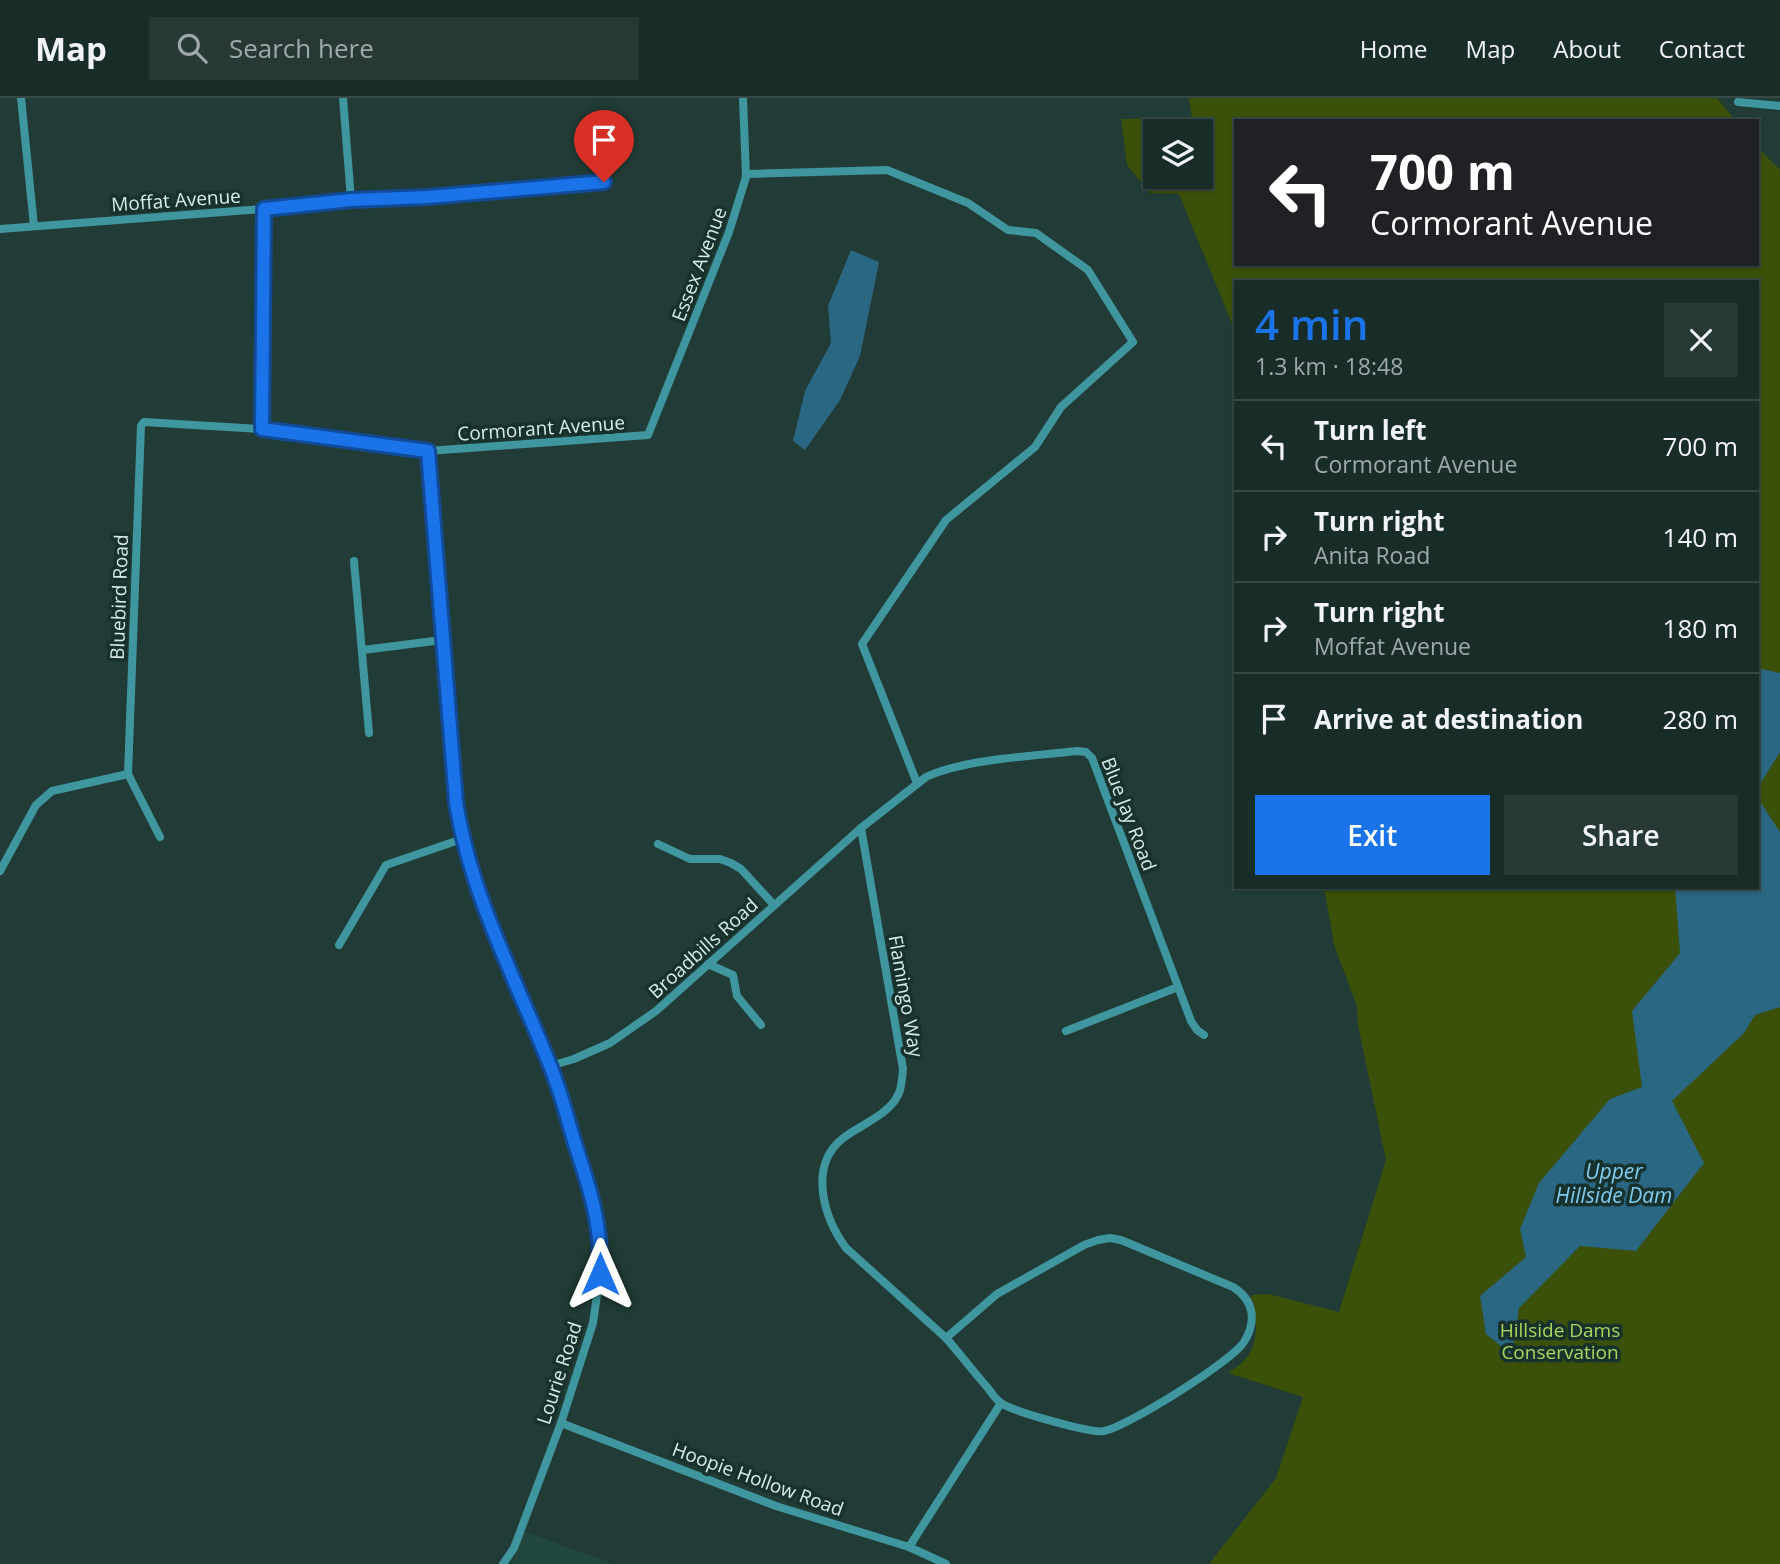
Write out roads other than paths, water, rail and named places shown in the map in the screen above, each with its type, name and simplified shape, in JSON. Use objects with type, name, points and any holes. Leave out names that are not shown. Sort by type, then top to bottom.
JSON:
[{"type":"street","points":[[21,98],[34,226]]},
{"type":"street","points":[[343,98],[351,200]]},
{"type":"street","name":"Essex Avenue","points":[[648,435],[729,232],[746,174],[743,98]]},
{"type":"street","points":[[1738,102],[1780,106]]},
{"type":"street","points":[[746,174],[887,170],[968,203],[1008,230],[1035,233],[1088,270],[1133,342],[1061,407],[1035,447],[946,520],[862,644],[916,783]]},
{"type":"street","name":"Moffat Avenue","points":[[0,229],[604,182]]},
{"type":"street","points":[[262,429],[264,209]]},
{"type":"street","name":"Cormorant Avenue","points":[[144,422],[262,429],[428,451],[648,435]]},
{"type":"street","name":"Bluebird Road","points":[[128,774],[141,426],[144,422]]},
{"type":"street","name":"Lourie Road","points":[[428,451],[456,802],[462,839],[499,945],[550,1066],[595,1205],[600,1252],[593,1323],[561,1423],[514,1548],[503,1564]]},
{"type":"street","points":[[354,561],[369,733]]},
{"type":"street","points":[[363,650],[442,640]]},
{"type":"street","name":"Blue Jay Road","points":[[861,828],[916,783],[936,772],[984,762],[1077,751],[1089,755],[1191,1021],[1196,1030],[1204,1035]]},
{"type":"street","points":[[0,870],[43,797],[52,791],[128,774],[160,837]]},
{"type":"street","name":"Broadbills Road","points":[[550,1066],[574,1059],[629,1032],[861,828]]},
{"type":"street","name":"Flamingo Way","points":[[861,828],[903,1069],[902,1081],[900,1094],[894,1101],[840,1140],[833,1150],[826,1163],[822,1190],[826,1212],[834,1232],[846,1248],[946,1338],[1001,1403]]},
{"type":"street","points":[[340,945],[386,865],[462,839]]},
{"type":"street","points":[[658,844],[690,859],[720,859],[731,863],[741,869],[774,905]]},
{"type":"street","points":[[708,964],[733,975],[737,996],[761,1025]]},
{"type":"street","points":[[1066,1031],[1178,986]]},
{"type":"street","points":[[909,1547],[1001,1403],[1079,1428],[1097,1432],[1113,1428],[1172,1396],[1235,1353],[1244,1342],[1252,1321],[1250,1302],[1244,1293],[1233,1287],[1121,1240],[1098,1240],[997,1294],[946,1338]]},
{"type":"street","name":"Hoopie Hollow Road","points":[[561,1423],[776,1506],[909,1547],[946,1564]]},
{"type":"water","points":[[851,250],[879,262],[860,356],[840,400],[805,450],[793,441],[805,391],[831,343],[828,306]]},
{"type":"water","points":[[1759,668],[1780,673],[1780,752],[1759,786]]},
{"type":"water","name":"Upper Hillside Dam","points":[[1759,800],[1780,832],[1780,1007],[1755,1015],[1744,1033],[1672,1101],[1704,1163],[1636,1251],[1580,1246],[1519,1308],[1512,1355],[1486,1334],[1480,1296],[1526,1257],[1520,1229],[1539,1183],[1610,1099],[1642,1087],[1632,1011],[1680,953],[1675,889],[1759,889]]},
{"type":"park label","name":"Hillside Dams Conservation","points":[[1560,1341]]}]
